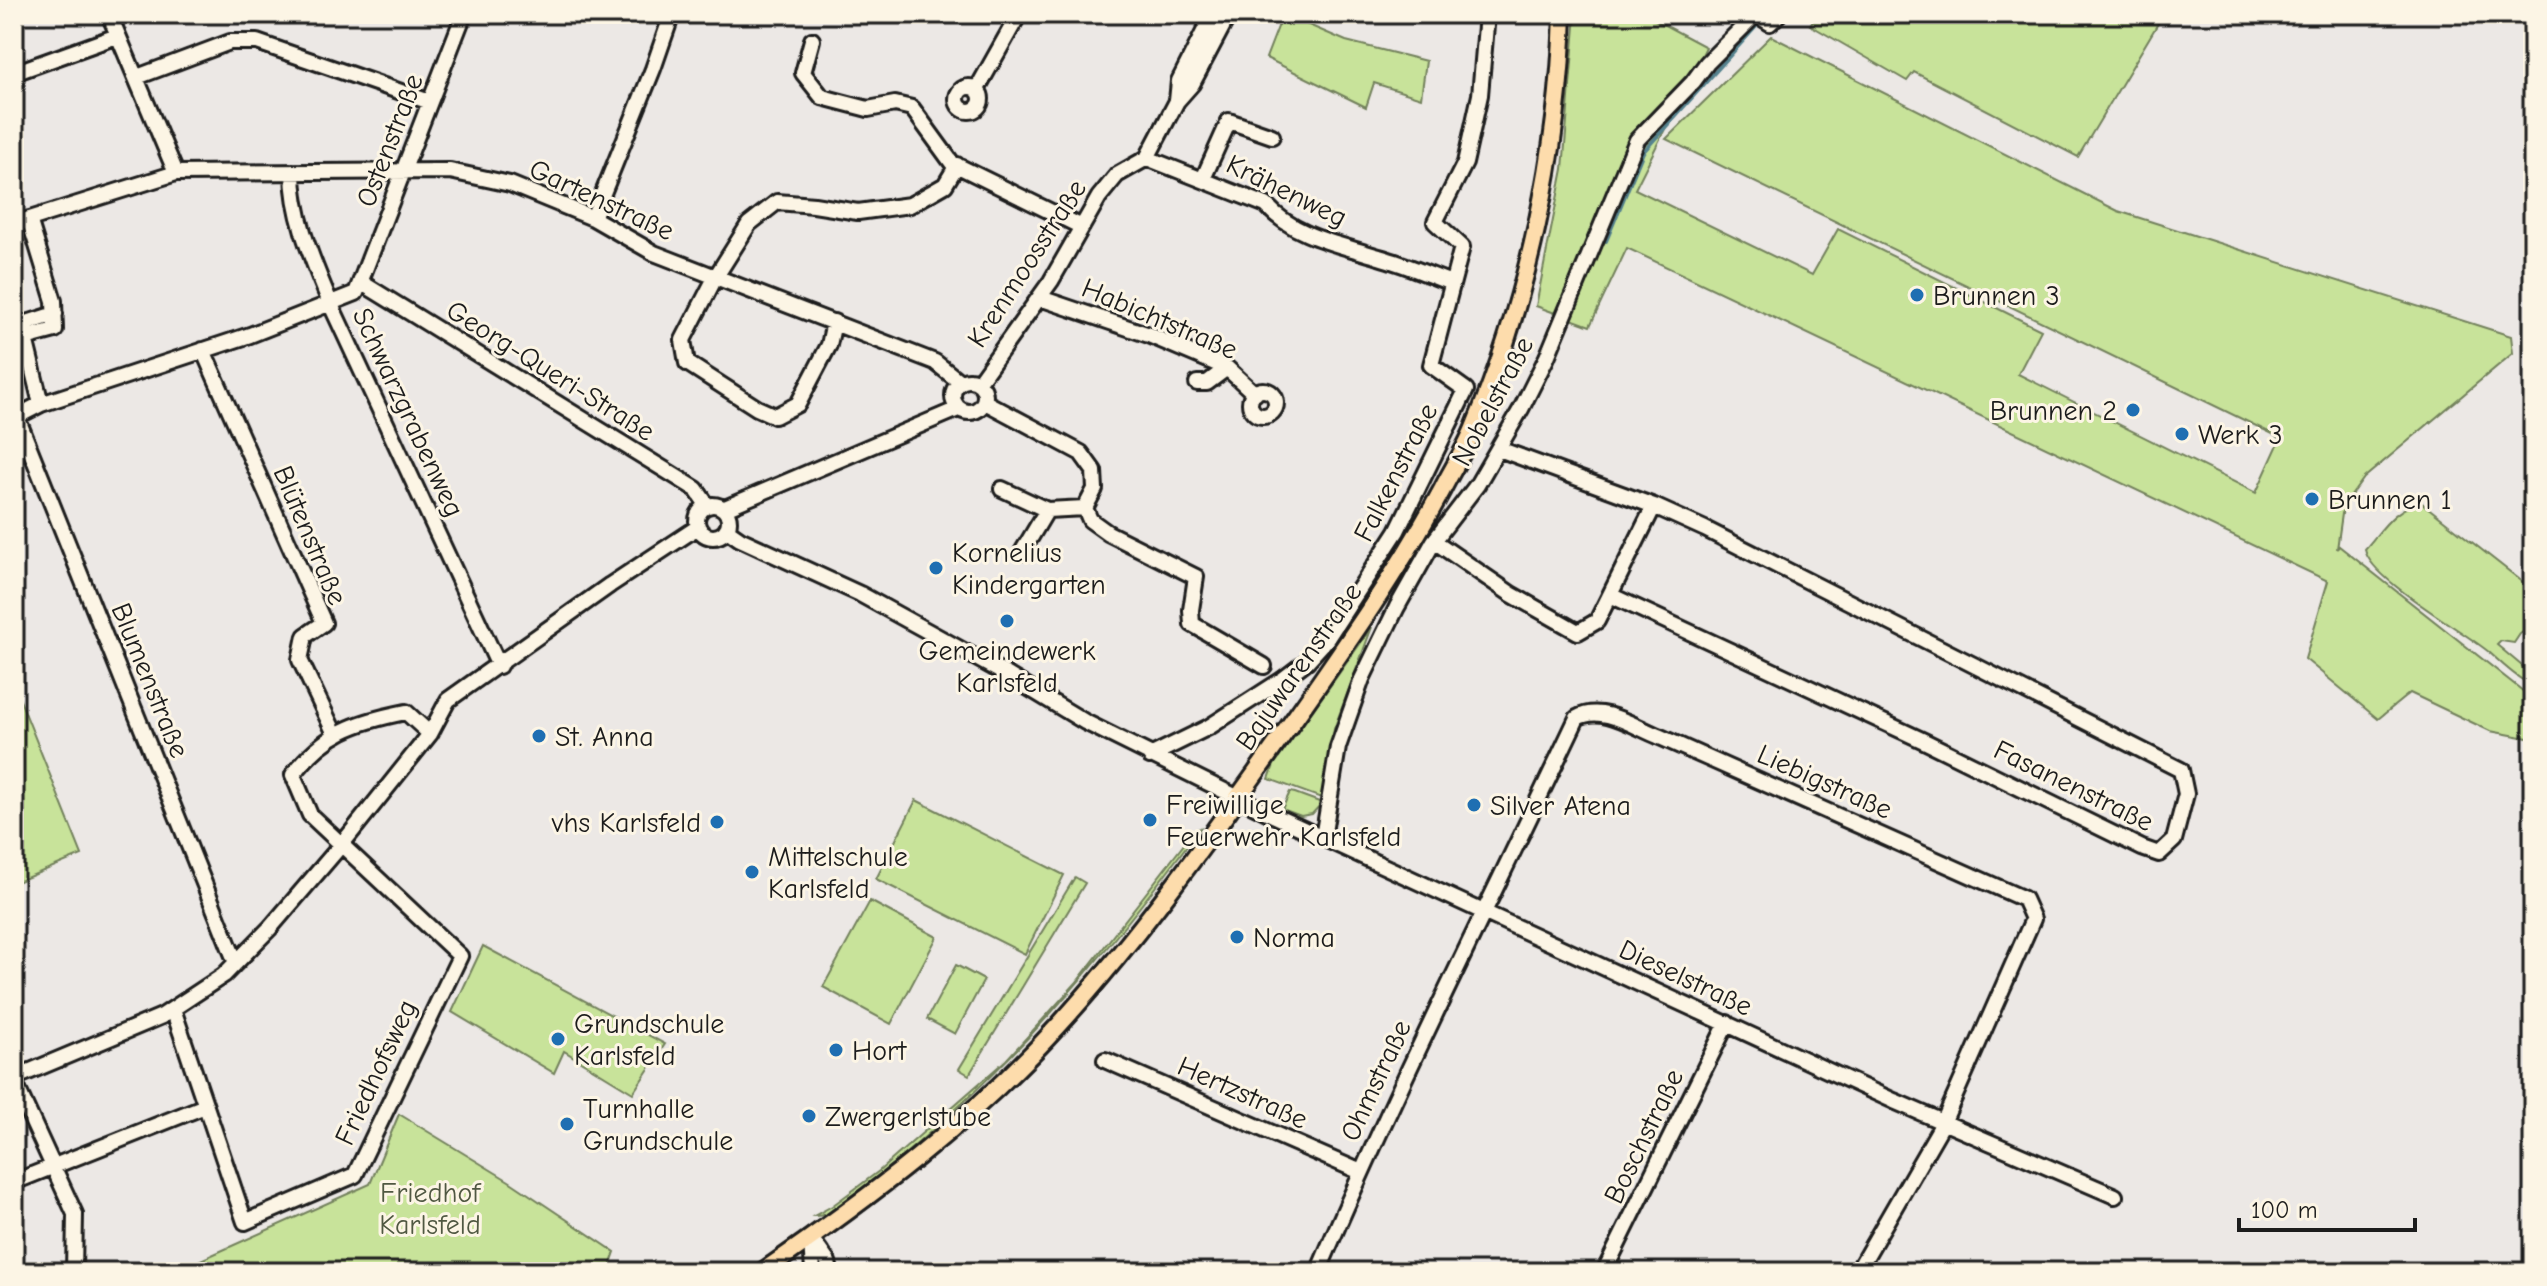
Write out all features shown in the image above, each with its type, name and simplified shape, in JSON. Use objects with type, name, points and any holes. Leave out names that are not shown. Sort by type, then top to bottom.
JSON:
[{"type":"main road","name":"Bajuwarenstraße","points":[[762,1272],[924,1154],[1059,1025],[1168,893],[1370,609],[1423,525],[1472,434],[1512,329],[1542,200],[1563,14]]},
{"type":"street","points":[[109,14],[176,173]]},
{"type":"street","name":"Ostenstraße","points":[[362,283],[464,14]]},
{"type":"street","points":[[593,218],[672,14]]},
{"type":"street","points":[[977,89],[1019,14]]},
{"type":"street","name":"Krenmoosstraße","points":[[1177,101],[1179,81],[1213,14]]},
{"type":"street","name":"Krenmoosstraße","points":[[978,383],[1040,298],[1099,197],[1117,175],[1147,158],[1177,101],[1192,84],[1229,14]]},
{"type":"street","points":[[1451,283],[1462,247],[1435,222],[1465,163],[1480,95],[1487,14]]},
{"type":"street","points":[[1756,14],[1775,19]]},
{"type":"street","name":"Nobelstraße","points":[[1323,838],[1338,747],[1349,711],[1377,645],[1434,541],[1477,485],[1499,449],[1547,357],[1637,140],[1756,14]]},
{"type":"street","points":[[14,73],[117,36]]},
{"type":"street","points":[[812,40],[803,73],[822,97],[868,109],[895,104],[912,108],[952,163],[1082,227]]},
{"type":"street","points":[[137,77],[230,42],[257,42],[430,102]]},
{"type":"street","points":[[1203,179],[1229,121],[1272,136]]},
{"type":"street","name":"Krähenweg","points":[[1147,158],[1266,205],[1279,219],[1328,244],[1379,256],[1451,283]]},
{"type":"street","points":[[834,322],[829,345],[798,404],[775,416],[757,408],[687,363],[683,340],[715,278],[749,224],[777,202],[858,212],[910,205],[945,185],[957,165]]},
{"type":"street","name":"Gartenstraße","points":[[14,224],[176,173],[450,171],[510,184],[593,218],[654,253],[935,362],[960,382]]},
{"type":"street","name":"Schwarzgrabenweg","points":[[293,172],[293,191],[309,251],[331,305],[499,666]]},
{"type":"street","points":[[29,219],[54,301],[55,314],[55,330],[25,338],[41,404]]},
{"type":"street","points":[[16,417],[41,404],[157,368],[331,305],[356,293],[362,283]]},
{"type":"street","name":"Georg-Queri-Straße","points":[[362,283],[696,489],[707,505]]},
{"type":"street","name":"Falkenstraße","points":[[1150,756],[1209,727],[1273,673],[1307,661],[1326,640],[1362,586],[1413,503],[1466,390],[1431,365],[1451,283]]},
{"type":"street","name":"Habichtstraße","points":[[1040,298],[1149,335],[1227,368],[1255,394]]},
{"type":"street","name":"Blütenstraße","points":[[203,350],[324,623],[305,636],[300,660],[335,734]]},
{"type":"street","points":[[1197,383],[1207,383],[1227,368]]},
{"type":"street","points":[[958,409],[953,395],[960,382],[969,380],[978,383],[985,392],[985,402]]},
{"type":"street","points":[[725,508],[730,522],[727,530],[711,537],[704,534],[698,527],[698,515],[707,505],[725,508],[958,409],[973,412],[985,402]]},
{"type":"street","points":[[985,402],[1081,453],[1094,471],[1095,489],[1085,508]]},
{"type":"street","name":"Blumenstraße","points":[[16,417],[236,963]]},
{"type":"street","name":"Fasanenstraße","points":[[1499,449],[1654,506],[1720,537],[2181,770],[2186,794],[2174,840],[2159,854],[2142,848],[1924,741],[1610,595]]},
{"type":"street","points":[[1002,489],[1047,510],[1085,508]]},
{"type":"street","points":[[1434,541],[1511,594],[1578,632],[1597,621],[1654,506]]},
{"type":"street","points":[[1085,508],[1090,520],[1108,533],[1196,577],[1192,624],[1273,673]]},
{"type":"street","points":[[1022,552],[1047,510]]},
{"type":"street","points":[[74,1272],[75,1214],[14,1080],[173,1009],[224,975],[270,928],[342,844],[430,734],[448,700],[698,527]]},
{"type":"street","points":[[727,530],[740,539],[860,594],[1150,756],[1239,797]]},
{"type":"street","points":[[342,844],[310,815],[293,775],[311,752],[335,734],[377,718],[406,712],[430,734]]},
{"type":"street","name":"Liebigstraße","points":[[1484,913],[1577,718],[1588,712],[1602,713],[1658,736],[2011,893],[2024,899],[2033,919],[1943,1123]]},
{"type":"street","name":"Dieselstraße","points":[[1239,797],[1747,1034],[1943,1123],[2115,1196]]},
{"type":"street","name":"Friedhofsweg","points":[[173,1009],[245,1222],[355,1175],[460,956],[342,844]]},
{"type":"street","name":"Ohmstraße","points":[[1318,1272],[1361,1172],[1484,913]]},
{"type":"street","name":"Boschstraße","points":[[1604,1272],[1727,1023]]},
{"type":"street","name":"Hertzstraße","points":[[1105,1060],[1361,1172]]},
{"type":"street","points":[[14,1182],[205,1106]]},
{"type":"street","points":[[1857,1272],[1943,1123]]},
{"type":"street","points":[[811,1238],[813,1272]]},
{"type":"street","points":[[811,1238],[828,1262],[830,1272]]},
{"type":"green space","points":[[1283,14],[1346,41],[1426,61],[1421,98],[1374,83],[1366,107],[1266,58]]},
{"type":"green space","points":[[1576,14],[1644,14],[1706,47],[1635,189],[1812,275],[1838,229],[2041,330],[2018,374],[2256,493],[2281,438],[1666,139],[1771,36],[2118,211],[2511,336],[2513,353],[2364,478],[2343,507],[2337,549],[2339,546],[2533,699],[2533,739],[2490,731],[2410,693],[2378,719],[2305,659],[2328,581],[1627,248],[1590,326],[1536,306],[1563,169]]},
{"type":"green space","points":[[1817,14],[2144,14],[2160,20],[2078,157],[1914,72],[1907,81],[1810,25]]},
{"type":"green space","points":[[2422,503],[2533,590],[2533,626],[2520,634],[2514,643],[2501,641],[2497,645],[2528,671],[2529,679],[2524,681],[2519,678],[2478,644],[2382,575],[2370,561],[2365,549],[2383,527],[2404,509]]},
{"type":"green space","points":[[1372,627],[1334,729],[1324,799],[1269,779],[1274,765]]},
{"type":"green space","points":[[14,685],[82,855],[14,883]]},
{"type":"green space","points":[[1290,792],[1322,803],[1312,814],[1301,816],[1282,809]]},
{"type":"green space","points":[[916,800],[1064,875],[1025,954],[876,879]]},
{"type":"green space","points":[[1200,828],[1090,969],[1012,1055],[926,1136],[857,1194],[831,1212],[814,1216],[879,1171],[1006,1060],[1076,983],[1195,830]]},
{"type":"green space","points":[[1075,877],[1085,883],[969,1075],[959,1069]]},
{"type":"green space","points":[[870,901],[937,937],[891,1024],[823,987]]},
{"type":"green space","points":[[483,946],[665,1044],[633,1093],[564,1051],[554,1073],[452,1012]]},
{"type":"green space","points":[[956,965],[984,980],[955,1034],[927,1019]]},
{"type":"green space","name":"Friedhof Karlsfeld","points":[[399,1114],[509,1181],[615,1252],[608,1272],[174,1272],[370,1184]]},
{"type":"waterway","points":[[1606,241],[1643,152],[1761,21]]},
{"type":"place","name":"Brunnen 3","points":[[1917,295]]},
{"type":"place","name":"Brunnen 2","points":[[2133,410]]},
{"type":"place","name":"Werk 3","points":[[2182,434]]},
{"type":"place","name":"Brunnen 1","points":[[2312,499]]},
{"type":"place","name":"Kornelius Kindergarten","points":[[936,568]]},
{"type":"place","name":"Gemeindewerk Karlsfeld","points":[[1007,621]]},
{"type":"place","name":"St. Anna","points":[[539,736]]},
{"type":"place","name":"Silver Atena","points":[[1474,805]]},
{"type":"place","name":"Freiwillige Feuerwehr Karlsfeld","points":[[1150,820]]},
{"type":"place","name":"vhs Karlsfeld","points":[[717,822]]},
{"type":"place","name":"Mittelschule Karlsfeld","points":[[752,872]]},
{"type":"place","name":"Norma","points":[[1237,937]]},
{"type":"place","name":"Grundschule Karlsfeld","points":[[558,1039]]},
{"type":"place","name":"Hort","points":[[836,1050]]},
{"type":"place","name":"Zwergerlstube","points":[[809,1116]]},
{"type":"place","name":"Turnhalle Grundschule","points":[[567,1124]]}]
